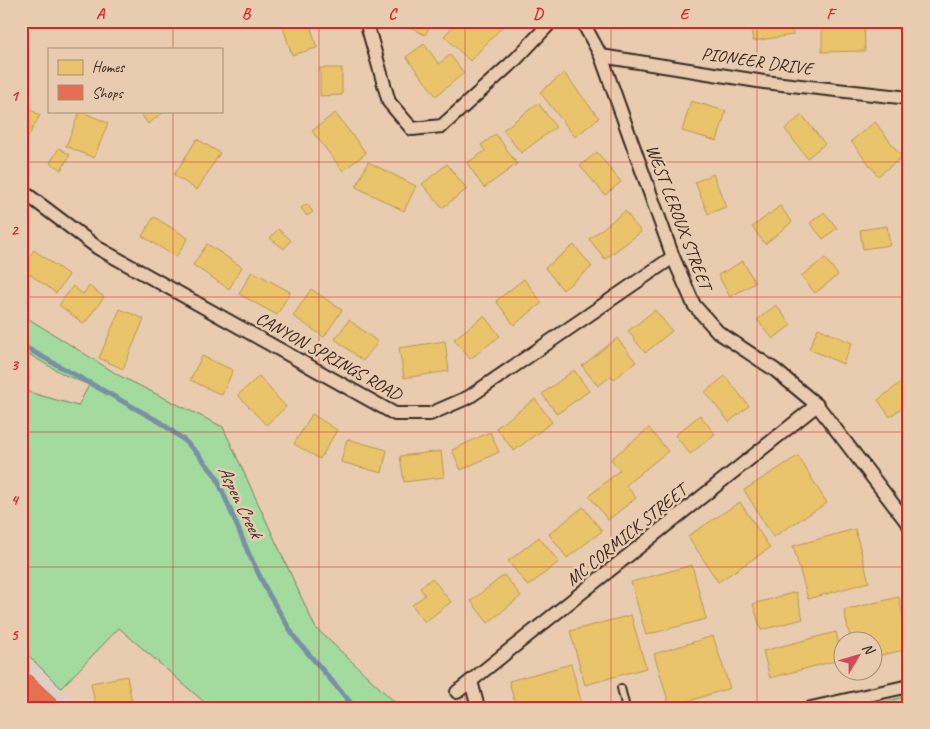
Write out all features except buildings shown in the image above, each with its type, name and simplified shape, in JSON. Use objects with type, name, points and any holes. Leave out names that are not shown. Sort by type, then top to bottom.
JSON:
[{"type":"street","points":[[366,21],[389,102],[412,129],[442,126],[516,58],[552,21]]},
{"type":"street","name":"WEST LEROUX STREET","points":[[582,21],[601,56],[673,256],[694,305],[718,332],[775,370],[817,405],[909,525]]},
{"type":"street","name":"PIONEER DRIVE","points":[[601,56],[764,82],[909,98]]},
{"type":"street","name":"CANYON SPRINGS ROAD","points":[[21,190],[98,248],[395,414],[430,414],[469,396],[673,256]]},
{"type":"street","name":"MC CORMICK STREET","points":[[457,692],[817,405]]},
{"type":"street","points":[[471,681],[478,708]]},
{"type":"street","points":[[811,708],[909,686]]},
{"type":"lane","points":[[621,688],[626,708]]},
{"type":"shaded area","points":[[21,648],[61,688],[80,708],[21,708]]},
{"type":"green space","points":[[21,314],[120,376],[223,427],[315,627],[401,708],[211,708],[119,628],[61,688],[21,648],[21,390],[78,406],[89,385],[65,375],[21,350]]},
{"type":"green space","points":[[900,698],[909,698],[909,708],[862,708]]},
{"type":"waterway","name":"Aspen Creek","points":[[21,345],[160,422],[184,440],[198,454],[216,476],[248,552],[268,593],[295,638],[355,708]]}]
